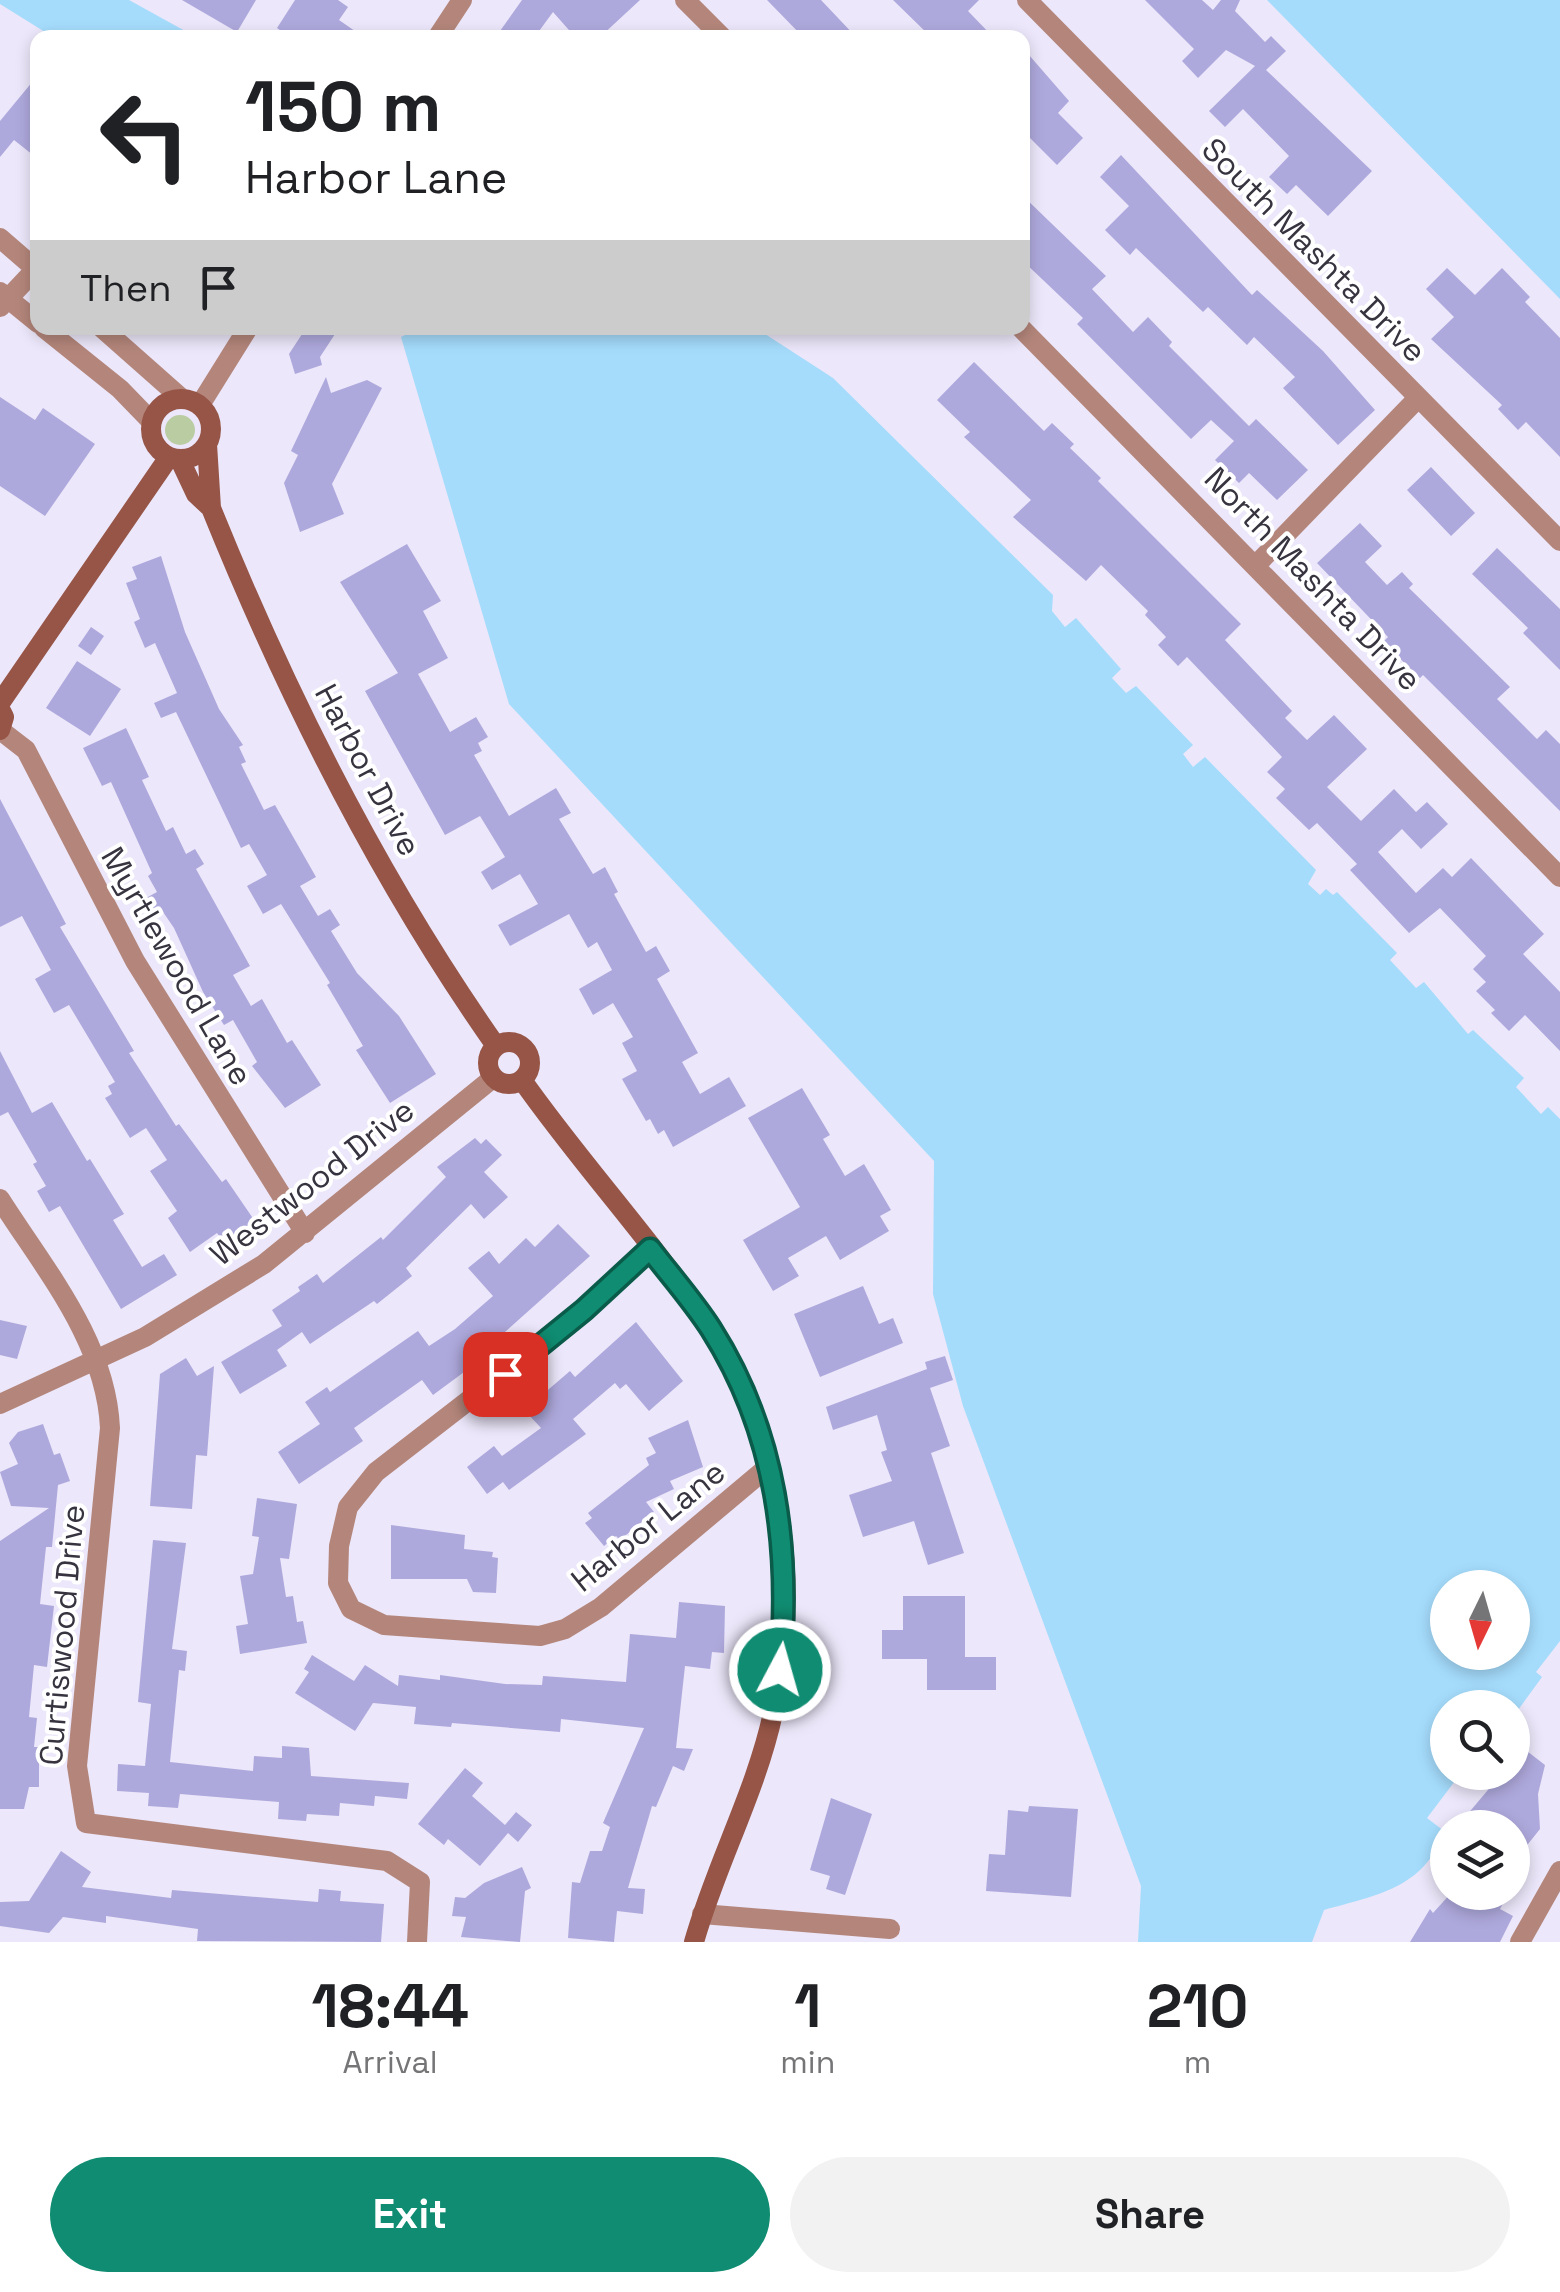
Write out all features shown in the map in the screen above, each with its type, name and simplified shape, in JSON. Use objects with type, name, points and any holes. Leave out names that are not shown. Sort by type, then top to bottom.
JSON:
[{"type":"street","points":[[685,0],[715,30]]},
{"type":"street","name":"South Mashta Drive","points":[[1027,0],[1560,540]]},
{"type":"street","points":[[441,30],[452,4]]},
{"type":"street","points":[[0,238],[30,264]]},
{"type":"street","points":[[30,276],[3,299],[30,317]]},
{"type":"street","points":[[52,335],[151,421],[153,443],[175,459],[191,458],[207,444],[210,424],[190,401],[110,335]]},
{"type":"street","points":[[190,401],[242,335]]},
{"type":"street","name":"North Mashta Drive","points":[[1027,335],[1257,564],[1560,876]]},
{"type":"street","points":[[1257,564],[1418,398]]},
{"type":"street","points":[[151,421],[168,400],[190,401]]},
{"type":"street","name":"Harbor Drive","points":[[207,444],[212,508],[280,666],[358,822],[496,1046]]},
{"type":"street","points":[[0,730],[4,717],[0,706],[175,459]]},
{"type":"street","name":"Harbor Drive","points":[[175,459],[196,494],[212,508]]},
{"type":"street","name":"Myrtlewood Lane","points":[[0,730],[26,750],[136,961],[305,1233]]},
{"type":"street","points":[[511,1042],[526,1050],[531,1064],[522,1080],[510,1085],[493,1078],[487,1065],[496,1046],[511,1042]]},
{"type":"street","name":"Westwood Drive","points":[[0,1404],[98,1360],[264,1264],[493,1078]]},
{"type":"street","points":[[522,1080],[710,1327],[740,1382],[769,1466],[782,1532],[785,1584],[774,1712],[761,1760],[694,1942]]},
{"type":"street","name":"Curtiswood Drive","points":[[0,1199],[98,1360],[108,1388],[110,1428],[77,1766],[86,1823],[387,1861],[420,1882],[417,1942]]},
{"type":"street","name":"Harbor Lane","points":[[650,1249],[584,1310],[376,1472],[348,1507],[340,1546],[338,1583],[351,1609],[384,1625],[540,1636],[565,1629],[601,1608],[769,1466]]},
{"type":"street","points":[[1520,1942],[1560,1871]]},
{"type":"street","points":[[702,1914],[890,1929]]},
{"type":"green space","points":[[180,415],[194,424],[195,430],[186,444],[180,445],[166,436],[165,430],[174,416]]},
{"type":"water","points":[[0,0],[129,0],[183,30],[42,30],[0,4]]},
{"type":"water","points":[[1267,0],[1560,0],[1560,299]]},
{"type":"water","points":[[767,335],[833,378],[1053,595],[1052,611],[1065,627],[1076,618],[1121,669],[1112,678],[1126,693],[1136,686],[1193,745],[1183,754],[1193,767],[1205,757],[1316,870],[1308,884],[1320,895],[1326,889],[1333,895],[1337,892],[1397,953],[1390,960],[1416,988],[1424,982],[1468,1034],[1473,1030],[1524,1078],[1516,1087],[1541,1114],[1548,1107],[1560,1119],[1560,1641],[1536,1672],[1542,1677],[1530,1694],[1530,1690],[1430,1690],[1430,1790],[1448,1790],[1427,1818],[1430,1858],[1412,1877],[1380,1893],[1324,1910],[1312,1942],[1138,1942],[1141,1886],[963,1406],[933,1294],[934,1161],[509,704],[401,337]]},
{"type":"building","points":[[182,0],[256,0],[238,30]]},
{"type":"building","points":[[295,0],[338,0],[348,7],[339,20],[353,30],[280,30],[277,28]]},
{"type":"building","points":[[522,0],[640,0],[608,30],[569,30],[553,12],[540,30],[501,30]]},
{"type":"building","points":[[767,0],[821,0],[849,30],[796,30]]},
{"type":"building","points":[[893,0],[979,0],[968,11],[986,30],[924,30]]},
{"type":"building","points":[[1145,0],[1202,0],[1213,10],[1221,0],[1240,0],[1235,11],[1265,42],[1271,36],[1286,51],[1266,70],[1372,171],[1328,216],[1296,185],[1287,194],[1269,177],[1289,156],[1243,109],[1225,127],[1209,111],[1255,66],[1226,50],[1198,78],[1182,61],[1194,49]]},
{"type":"building","points":[[1030,56],[1069,101],[1058,113],[1083,138],[1057,165],[1030,138]]},
{"type":"building","points":[[30,85],[30,153],[14,140],[0,157],[0,121]]},
{"type":"building","points":[[1121,155],[1252,295],[1257,290],[1323,351],[1375,410],[1338,445],[1283,388],[1295,377],[1254,337],[1247,345],[1208,307],[1203,312],[1136,248],[1130,255],[1105,230],[1129,206],[1100,177]]},
{"type":"building","points":[[1030,203],[1106,276],[1092,289],[1133,332],[1148,317],[1172,342],[1169,346],[1249,426],[1256,419],[1308,470],[1277,500],[1249,473],[1239,483],[1215,460],[1234,441],[1211,420],[1191,439],[1077,324],[1083,318],[1030,268]]},
{"type":"building","points":[[1447,268],[1475,295],[1502,268],[1530,297],[1525,302],[1560,338],[1560,457],[1526,422],[1518,430],[1498,409],[1502,405],[1431,339],[1454,317],[1426,289]]},
{"type":"building","points":[[301,335],[334,335],[320,357],[322,365],[295,374],[289,354]]},
{"type":"building","points":[[974,362],[1044,431],[1052,423],[1074,444],[1070,448],[1101,478],[1098,481],[1241,624],[1225,640],[1292,711],[1285,718],[1307,740],[1334,715],[1367,749],[1327,787],[1361,821],[1394,789],[1416,812],[1427,802],[1448,824],[1421,849],[1402,829],[1378,852],[1416,893],[1443,868],[1452,877],[1471,858],[1544,934],[1523,954],[1560,992],[1560,1051],[1525,1015],[1509,1031],[1491,1013],[1495,1010],[1476,991],[1486,982],[1473,969],[1486,956],[1440,908],[1409,933],[1350,870],[1357,864],[1317,823],[1309,830],[1276,798],[1285,789],[1267,772],[1282,757],[1187,657],[1178,666],[1158,645],[1166,637],[1145,615],[1148,611],[1101,565],[1086,581],[1013,517],[1031,500],[964,437],[970,432],[937,400]]},
{"type":"building","points":[[326,377],[331,393],[367,380],[382,388],[332,484],[344,514],[300,532],[284,483],[298,455],[291,451]]},
{"type":"building","points":[[0,397],[35,420],[43,408],[95,444],[45,516],[0,486]]},
{"type":"building","points":[[1431,467],[1475,513],[1451,536],[1407,490]]},
{"type":"building","points":[[1360,523],[1382,546],[1365,562],[1387,585],[1402,572],[1413,584],[1409,588],[1510,687],[1497,699],[1537,739],[1546,730],[1560,744],[1560,811],[1423,675],[1420,678],[1383,642],[1388,637],[1317,563]]},
{"type":"building","points":[[407,544],[441,601],[423,611],[448,658],[418,674],[450,732],[476,717],[488,737],[478,743],[482,751],[474,755],[509,816],[556,788],[571,813],[559,819],[593,874],[605,867],[618,892],[614,894],[646,952],[656,946],[670,971],[657,979],[698,1053],[682,1062],[700,1094],[729,1077],[746,1106],[673,1147],[664,1130],[658,1134],[650,1119],[646,1121],[622,1079],[637,1071],[622,1043],[633,1037],[613,1003],[593,1015],[579,989],[612,970],[597,942],[588,948],[569,914],[510,946],[498,925],[538,904],[520,874],[492,890],[481,872],[505,857],[480,816],[445,835],[365,691],[398,673],[340,582]]},
{"type":"building","points":[[1497,548],[1560,609],[1560,670],[1523,633],[1528,628],[1472,574]]},
{"type":"building","points":[[161,556],[185,632],[219,709],[243,745],[239,747],[246,762],[241,764],[264,810],[275,805],[316,877],[300,886],[318,916],[330,909],[340,925],[331,931],[357,973],[399,1016],[436,1074],[390,1103],[356,1050],[363,1046],[327,985],[330,983],[281,904],[263,914],[247,886],[267,875],[249,844],[241,848],[176,712],[161,718],[154,703],[177,693],[155,643],[145,648],[134,622],[140,619],[126,583],[137,579],[132,567]]},
{"type":"building","points":[[91,627],[104,636],[91,655],[78,646]]},
{"type":"building","points":[[77,661],[121,689],[90,736],[46,708]]},
{"type":"building","points":[[126,728],[149,777],[142,780],[166,831],[173,827],[186,854],[195,849],[204,864],[196,869],[250,966],[233,975],[251,1006],[262,999],[287,1043],[292,1040],[321,1085],[285,1108],[252,1066],[257,1062],[233,1020],[224,1025],[203,992],[174,928],[161,909],[155,912],[146,898],[157,892],[148,876],[152,873],[111,782],[102,786],[83,748]]},
{"type":"building","points":[[0,799],[66,924],[60,927],[134,1051],[129,1053],[176,1126],[179,1124],[222,1182],[226,1179],[259,1227],[228,1248],[217,1233],[190,1252],[168,1218],[177,1211],[150,1171],[167,1160],[146,1128],[130,1138],[105,1098],[112,1094],[108,1086],[115,1082],[69,1005],[54,1013],[35,979],[51,970],[22,916],[0,927]]},
{"type":"building","points":[[0,1051],[32,1113],[52,1102],[87,1161],[90,1159],[124,1214],[113,1220],[142,1267],[164,1254],[177,1275],[121,1309],[60,1206],[49,1212],[37,1191],[46,1186],[33,1164],[37,1162],[8,1112],[0,1116]]},
{"type":"building","points":[[802,1088],[830,1135],[823,1139],[845,1176],[864,1164],[891,1210],[880,1216],[889,1231],[840,1260],[826,1236],[788,1258],[799,1276],[773,1291],[743,1240],[800,1207],[748,1118]]},
{"type":"building","points":[[475,1138],[481,1144],[486,1139],[502,1155],[484,1172],[508,1197],[484,1219],[471,1204],[406,1268],[412,1276],[377,1304],[374,1301],[310,1344],[302,1332],[277,1350],[287,1366],[240,1394],[221,1362],[282,1326],[272,1310],[300,1291],[298,1287],[317,1274],[323,1283],[381,1237],[383,1240],[446,1177],[437,1167]]},
{"type":"building","points":[[558,1224],[590,1256],[476,1358],[479,1361],[433,1395],[422,1380],[354,1428],[363,1441],[299,1484],[278,1452],[320,1424],[305,1402],[327,1387],[330,1392],[418,1331],[429,1346],[455,1329],[493,1296],[468,1268],[489,1251],[499,1264],[526,1238],[535,1247]]},
{"type":"building","points":[[863,1286],[879,1324],[893,1318],[903,1343],[820,1377],[794,1314]]},
{"type":"building","points":[[0,1320],[27,1326],[17,1359],[0,1355]]},
{"type":"building","points":[[636,1322],[683,1381],[649,1411],[626,1384],[620,1389],[615,1383],[573,1419],[586,1434],[509,1490],[503,1482],[487,1494],[467,1467],[494,1446],[502,1456],[541,1428],[517,1402],[534,1387],[542,1395],[570,1371],[575,1377]]},
{"type":"building","points":[[945,1356],[953,1380],[930,1388],[950,1446],[931,1453],[964,1553],[928,1565],[914,1521],[863,1537],[849,1495],[892,1481],[881,1452],[887,1450],[877,1415],[833,1430],[826,1407],[927,1369],[925,1362]]},
{"type":"building","points":[[186,1358],[197,1376],[214,1366],[207,1456],[196,1455],[192,1509],[150,1506],[160,1374]]},
{"type":"building","points":[[688,1420],[703,1467],[670,1481],[674,1489],[646,1502],[654,1512],[620,1540],[616,1536],[604,1546],[585,1523],[592,1518],[588,1513],[649,1465],[646,1458],[656,1453],[648,1438]]},
{"type":"building","points":[[43,1424],[54,1455],[60,1453],[70,1481],[58,1485],[52,1547],[46,1547],[40,1604],[54,1606],[47,1667],[34,1665],[29,1717],[37,1718],[34,1747],[39,1747],[39,1787],[29,1787],[24,1809],[0,1809],[0,1541],[49,1508],[11,1506],[0,1472],[18,1464],[9,1443],[18,1432]]},
{"type":"building","points":[[257,1498],[297,1504],[289,1559],[280,1558],[286,1597],[293,1596],[297,1622],[303,1621],[307,1643],[240,1654],[236,1626],[248,1624],[240,1576],[253,1574],[259,1537],[252,1536]]},
{"type":"building","points":[[391,1525],[465,1535],[464,1549],[493,1552],[492,1557],[498,1558],[496,1593],[473,1592],[467,1579],[391,1579]]},
{"type":"building","points":[[153,1540],[186,1543],[172,1649],[187,1651],[185,1671],[179,1670],[170,1762],[253,1771],[254,1756],[282,1758],[282,1746],[309,1748],[311,1776],[409,1783],[407,1799],[375,1796],[374,1806],[340,1803],[339,1816],[307,1814],[306,1821],[278,1819],[279,1802],[180,1794],[178,1808],[148,1806],[149,1793],[117,1791],[118,1764],[145,1766],[151,1704],[138,1702]]},
{"type":"building","points":[[903,1596],[965,1596],[965,1657],[996,1657],[996,1690],[927,1690],[927,1659],[882,1659],[882,1630],[903,1630]]},
{"type":"building","points":[[679,1602],[725,1606],[724,1653],[712,1652],[710,1669],[685,1666],[676,1748],[693,1749],[684,1771],[673,1766],[656,1807],[652,1806],[628,1888],[645,1889],[643,1914],[617,1911],[614,1942],[568,1938],[572,1882],[580,1883],[590,1851],[602,1851],[610,1827],[603,1823],[644,1728],[561,1719],[560,1732],[452,1723],[451,1727],[414,1724],[416,1707],[373,1703],[355,1731],[295,1693],[309,1672],[304,1669],[312,1655],[354,1681],[365,1665],[398,1686],[399,1675],[440,1680],[440,1675],[505,1684],[542,1685],[543,1676],[626,1682],[630,1634],[676,1638]]},
{"type":"building","points":[[1530,1753],[1545,1765],[1538,1794],[1540,1829],[1530,1842],[1530,1810],[1471,1810],[1488,1790],[1530,1790]]},
{"type":"building","points":[[465,1768],[483,1783],[472,1796],[505,1825],[516,1812],[532,1825],[518,1842],[508,1833],[480,1866],[448,1839],[444,1845],[418,1824]]},
{"type":"building","points":[[831,1798],[872,1814],[845,1895],[826,1889],[830,1876],[810,1870]]},
{"type":"building","points":[[1029,1806],[1078,1809],[1071,1897],[986,1891],[989,1854],[1005,1855],[1008,1810],[1028,1812]]},
{"type":"building","points":[[61,1851],[91,1872],[82,1887],[171,1898],[172,1890],[318,1902],[319,1889],[341,1891],[340,1901],[384,1904],[381,1942],[197,1941],[198,1929],[106,1916],[106,1923],[63,1917],[49,1933],[0,1926],[0,1902],[29,1901]]},
{"type":"building","points":[[522,1867],[531,1888],[525,1891],[520,1942],[461,1937],[466,1917],[452,1916],[455,1897],[465,1898],[484,1883]]},
{"type":"building","points":[[1430,1909],[1433,1913],[1502,1910],[1513,1916],[1500,1942],[1410,1942]]},
{"type":"route","points":[[505,1374],[584,1310],[650,1249],[710,1327],[758,1426],[782,1532],[785,1618],[780,1670]]}]
